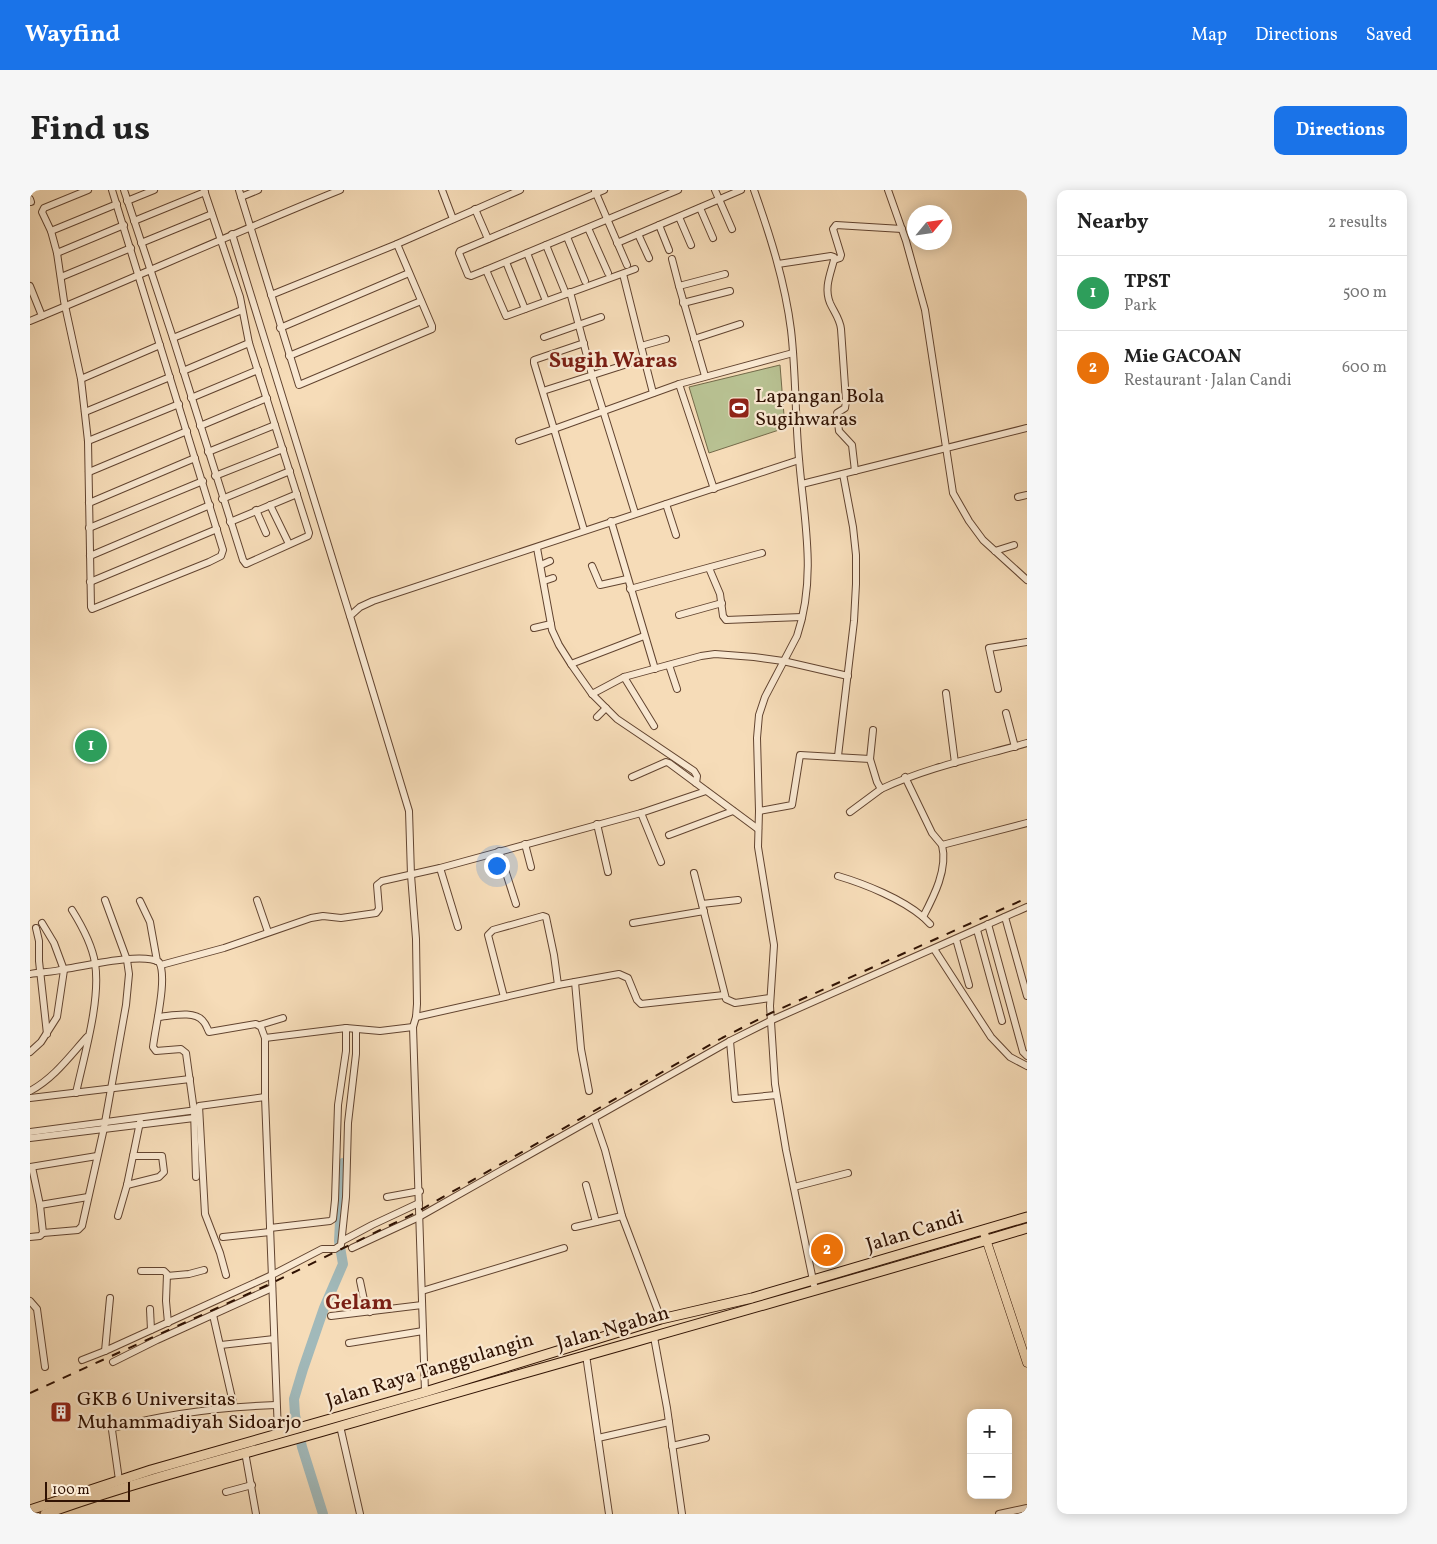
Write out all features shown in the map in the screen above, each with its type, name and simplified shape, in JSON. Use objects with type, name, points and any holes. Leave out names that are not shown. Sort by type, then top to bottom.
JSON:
[{"type":"highway","name":"Jalan Candi","points":[[814,1285],[983,1230],[1027,1218]]},
{"type":"highway","name":"Jalan Candi","points":[[814,1285],[986,1241],[1027,1228]]},
{"type":"highway","name":"Jalan Raya Tanggulangin","points":[[30,1510],[245,1452],[425,1392],[661,1319],[814,1285]]},
{"type":"highway","name":"Jalan Ngaban","points":[[298,1433],[340,1426],[654,1337],[814,1285]]},
{"type":"highway","name":"Jalan Raya Tanggulangin","points":[[98,1492],[119,1480],[278,1433],[298,1433]]},
{"type":"highway","name":"Jalan Raya Tanggulangin","points":[[45,1514],[85,1495]]},
{"type":"main road","points":[[983,1230],[1027,1363]]},
{"type":"street","points":[[88,190],[43,209],[42,212],[51,231],[57,253],[65,308],[81,379],[88,441],[90,582],[91,607],[94,609],[209,562],[222,554],[222,546],[217,528],[140,275],[112,190]]},
{"type":"street","points":[[124,190],[150,271],[173,338],[222,499],[246,564],[309,535],[249,343],[240,297],[205,191],[134,221]]},
{"type":"street","points":[[128,201],[154,190]]},
{"type":"street","points":[[258,190],[240,194],[247,228],[271,295],[297,383],[301,385],[431,329],[432,326],[397,244]]},
{"type":"street","points":[[30,321],[65,308],[220,239],[340,190]]},
{"type":"street","points":[[442,190],[454,218]]},
{"type":"street","points":[[271,295],[397,244],[520,190]]},
{"type":"street","points":[[604,190],[595,192],[459,252],[469,276],[678,190]]},
{"type":"street","points":[[715,190],[732,229]]},
{"type":"street","points":[[617,243],[741,190]]},
{"type":"street","points":[[754,190],[778,264],[788,313],[793,353],[799,460],[809,552],[802,617],[797,636],[765,697],[759,715],[757,738],[758,855],[774,944],[770,998],[772,1055],[776,1095],[814,1285]]},
{"type":"street","points":[[888,190],[902,229],[925,310],[952,488],[959,506],[976,531],[1027,580]]},
{"type":"street","points":[[595,192],[627,264]]},
{"type":"street","points":[[51,231],[117,204]]},
{"type":"street","points":[[700,208],[713,238]]},
{"type":"street","points":[[471,211],[488,239]]},
{"type":"street","points":[[141,243],[212,214]]},
{"type":"street","points":[[679,217],[691,245]]},
{"type":"street","points":[[57,253],[124,225]]},
{"type":"street","points":[[659,225],[669,250]]},
{"type":"street","points":[[855,472],[852,445],[838,430],[837,413],[845,408],[846,402],[841,326],[830,304],[827,286],[841,253],[833,229],[836,225],[902,229]]},
{"type":"street","points":[[588,228],[608,273]]},
{"type":"street","points":[[233,234],[353,613],[408,806],[416,940],[416,1017],[413,1027],[420,1191],[419,1216],[425,1392]]},
{"type":"street","points":[[638,234],[649,258]]},
{"type":"street","points":[[567,237],[585,281]]},
{"type":"street","points":[[546,245],[580,325],[592,375],[635,514]]},
{"type":"street","points":[[61,277],[131,248]]},
{"type":"street","points":[[527,253],[546,301]]},
{"type":"street","points":[[778,264],[831,256],[837,259]]},
{"type":"street","points":[[672,260],[704,376]]},
{"type":"street","points":[[506,262],[524,308]]},
{"type":"street","points":[[486,270],[506,316],[635,269]]},
{"type":"street","points":[[280,328],[409,273]]},
{"type":"street","points":[[623,274],[653,393]]},
{"type":"street","points":[[679,286],[725,274]]},
{"type":"street","points":[[30,286],[43,316]]},
{"type":"street","points":[[684,303],[730,291]]},
{"type":"street","points":[[289,356],[421,301]]},
{"type":"street","points":[[173,338],[242,310]]},
{"type":"street","points":[[544,337],[601,317]]},
{"type":"street","points":[[694,339],[740,324]]},
{"type":"street","points":[[640,346],[666,339]]},
{"type":"street","points":[[183,371],[249,343]]},
{"type":"street","points":[[584,343],[534,360],[584,530]]},
{"type":"street","points":[[81,379],[160,345]]},
{"type":"street","points":[[519,441],[679,384],[793,353]]},
{"type":"street","points":[[546,390],[643,359]]},
{"type":"street","points":[[191,398],[258,370]]},
{"type":"street","points":[[85,412],[170,377]]},
{"type":"street","points":[[679,384],[714,489]]},
{"type":"street","points":[[200,426],[267,398]]},
{"type":"street","points":[[88,441],[179,404]]},
{"type":"street","points":[[89,503],[196,460],[275,425]]},
{"type":"street","points":[[802,484],[1027,428]]},
{"type":"street","points":[[89,472],[187,431]]},
{"type":"street","points":[[215,476],[283,449]]},
{"type":"street","points":[[353,613],[373,601],[799,460]]},
{"type":"street","points":[[222,499],[290,471]]},
{"type":"street","points":[[838,756],[856,610],[857,565],[852,519],[843,474]]},
{"type":"street","points":[[89,528],[202,481]]},
{"type":"street","points":[[230,522],[297,494]]},
{"type":"street","points":[[1018,497],[1027,496]]},
{"type":"street","points":[[666,504],[676,534]]},
{"type":"street","points":[[270,505],[289,544]]},
{"type":"street","points":[[90,556],[210,506]]},
{"type":"street","points":[[256,510],[266,533]]},
{"type":"street","points":[[611,522],[654,669]]},
{"type":"street","points":[[90,582],[217,528]]},
{"type":"street","points":[[995,551],[1014,545]]},
{"type":"street","points":[[534,549],[541,565],[544,581],[546,625],[602,712],[617,719],[694,771],[697,780]]},
{"type":"street","points":[[630,589],[762,553]]},
{"type":"street","points":[[541,565],[550,561]]},
{"type":"street","points":[[592,566],[600,585],[627,579]]},
{"type":"street","points":[[709,568],[720,594],[723,616],[726,620],[802,617]]},
{"type":"street","points":[[544,581],[553,578]]},
{"type":"street","points":[[679,615],[722,604]]},
{"type":"street","points":[[534,628],[546,625]]},
{"type":"street","points":[[571,664],[644,636]]},
{"type":"street","points":[[998,689],[989,648],[1027,642]]},
{"type":"street","points":[[592,694],[624,678],[670,664],[715,654],[783,661],[848,676]]},
{"type":"street","points":[[670,664],[677,689]]},
{"type":"street","points":[[624,678],[654,726]]},
{"type":"street","points":[[946,693],[955,763]]},
{"type":"street","points":[[1006,713],[1014,747]]},
{"type":"street","points":[[873,730],[870,759],[879,786]]},
{"type":"street","points":[[850,812],[879,786],[1027,744]]},
{"type":"street","points":[[759,814],[792,805],[800,755],[870,759]]},
{"type":"street","points":[[632,776],[668,762],[697,780],[706,791],[758,827]]},
{"type":"street","points":[[906,777],[932,833],[942,845],[941,875],[924,915]]},
{"type":"street","points":[[30,974],[64,970],[95,963],[127,960],[159,963],[224,948],[309,918],[359,916],[378,912],[380,909],[377,885],[382,881],[437,869],[641,813],[706,791]]},
{"type":"street","points":[[669,835],[733,810]]},
{"type":"street","points":[[641,813],[661,862]]},
{"type":"street","points":[[942,845],[1027,823]]},
{"type":"street","points":[[597,824],[608,872]]},
{"type":"street","points":[[525,844],[531,868]]},
{"type":"street","points":[[499,851],[516,904]]},
{"type":"street","points":[[437,869],[458,927]]},
{"type":"street","points":[[694,872],[724,995],[728,1001],[735,1003],[770,998]]},
{"type":"street","points":[[838,876],[910,907],[924,915],[930,924]]},
{"type":"street","points":[[30,1237],[40,1236],[43,1233],[80,1229],[105,1125],[126,1005],[129,974],[127,960],[105,900]]},
{"type":"street","points":[[257,900],[268,932]]},
{"type":"street","points":[[633,923],[738,900]]},
{"type":"street","points":[[140,901],[150,922],[162,981],[154,1050],[159,1052],[184,1050],[187,1056],[196,1110],[204,1209],[226,1275]]},
{"type":"street","points":[[352,1248],[419,1216],[730,1041],[772,1020],[1027,907]]},
{"type":"street","points":[[72,910],[86,935],[95,963],[94,1004],[76,1093]]},
{"type":"street","points":[[504,997],[488,935],[493,930],[544,916],[546,917],[554,955],[558,985]]},
{"type":"street","points":[[1005,917],[1027,996]]},
{"type":"street","points":[[30,1052],[41,1042],[57,1017],[64,970],[51,938],[42,923]]},
{"type":"street","points":[[988,924],[1023,1052],[1027,1056]]},
{"type":"street","points":[[36,928],[39,942],[40,973],[47,1034]]},
{"type":"street","points":[[977,930],[1002,1021]]},
{"type":"street","points":[[39,942],[51,938]]},
{"type":"street","points":[[956,939],[969,985]]},
{"type":"street","points":[[935,949],[991,1037],[1010,1057],[1027,1066]]},
{"type":"street","points":[[416,1017],[611,975],[624,975],[631,982],[637,1000],[641,1004],[724,995]]},
{"type":"street","points":[[575,982],[581,1049],[589,1091]]},
{"type":"street","points":[[158,1017],[190,1014],[197,1016],[203,1020],[209,1032],[251,1024],[260,1025],[283,1018]]},
{"type":"street","points":[[260,1025],[265,1038],[264,1097],[278,1433]]},
{"type":"street","points":[[265,1038],[351,1029],[380,1031],[413,1027]]},
{"type":"street","points":[[223,1237],[333,1219],[338,1105],[351,1029]]},
{"type":"street","points":[[341,1245],[347,1193],[348,1123],[356,1054],[351,1029]]},
{"type":"street","points":[[30,1090],[61,1068],[88,1036]]},
{"type":"street","points":[[730,1041],[735,1099],[776,1095]]},
{"type":"street","points":[[30,1098],[190,1079]]},
{"type":"street","points":[[30,1132],[140,1122],[264,1097]]},
{"type":"street","points":[[196,1110],[196,1177]]},
{"type":"street","points":[[594,1118],[605,1150],[622,1216],[661,1319]]},
{"type":"street","points":[[118,1216],[127,1185],[140,1122]]},
{"type":"street","points":[[30,1138],[105,1125]]},
{"type":"street","points":[[43,1233],[40,1205],[31,1167],[98,1156]]},
{"type":"street","points":[[127,1185],[159,1177],[164,1172],[162,1156],[133,1156]]},
{"type":"street","points":[[794,1187],[848,1173]]},
{"type":"street","points":[[586,1185],[596,1222]]},
{"type":"street","points":[[387,1197],[420,1191]]},
{"type":"street","points":[[40,1205],[88,1197]]},
{"type":"street","points":[[82,1360],[272,1275],[322,1249],[341,1245],[372,1225],[419,1203]]},
{"type":"street","points":[[575,1227],[622,1216]]},
{"type":"street","points":[[422,1291],[564,1248]]},
{"type":"street","points":[[141,1271],[164,1270],[166,1272],[168,1323]]},
{"type":"street","points":[[167,1276],[190,1274],[204,1270]]},
{"type":"street","points":[[360,1281],[364,1300],[370,1312]]},
{"type":"street","points":[[113,1362],[272,1288]]},
{"type":"street","points":[[105,1351],[110,1298]]},
{"type":"street","points":[[30,1301],[37,1309],[45,1367]]},
{"type":"street","points":[[331,1316],[422,1305]]},
{"type":"street","points":[[150,1308],[150,1330]]},
{"type":"street","points":[[213,1314],[234,1407]]},
{"type":"street","points":[[349,1343],[423,1331]]},
{"type":"street","points":[[654,1337],[669,1422],[682,1514]]},
{"type":"street","points":[[221,1345],[274,1338]]},
{"type":"street","points":[[586,1355],[609,1514]]},
{"type":"street","points":[[119,1480],[113,1428],[148,1419],[234,1407],[276,1405]]},
{"type":"street","points":[[598,1438],[669,1422]]},
{"type":"street","points":[[340,1426],[360,1514]]},
{"type":"street","points":[[672,1446],[706,1438]]},
{"type":"street","points":[[245,1452],[256,1514]]},
{"type":"street","points":[[226,1492],[252,1485]]},
{"type":"street","points":[[999,1514],[1027,1508]]},
{"type":"green space","name":"Lapangan Bola Sugihwaras","points":[[780,365],[785,428],[709,453],[689,387]]},
{"type":"waterway","points":[[323,1514],[302,1447],[295,1415],[294,1399],[324,1308],[343,1264],[339,1241],[343,1163]]},
{"type":"railway","points":[[30,1393],[272,1283],[415,1213],[722,1038],[771,1013],[1027,898]]},
{"type":"place","name":"Lapangan Bola Sugihwaras","points":[[739,408]]},
{"type":"place","name":"TPST","points":[[91,746]]},
{"type":"place","name":"Mie GACOAN","points":[[827,1250]]},
{"type":"place","name":"GKB 6 Universitas Muhammadiyah Sidoarjo","points":[[61,1412]]},
{"type":"district","name":"Sugih Waras","points":[[613,361]]},
{"type":"district","name":"Gelam","points":[[359,1303]]}]
